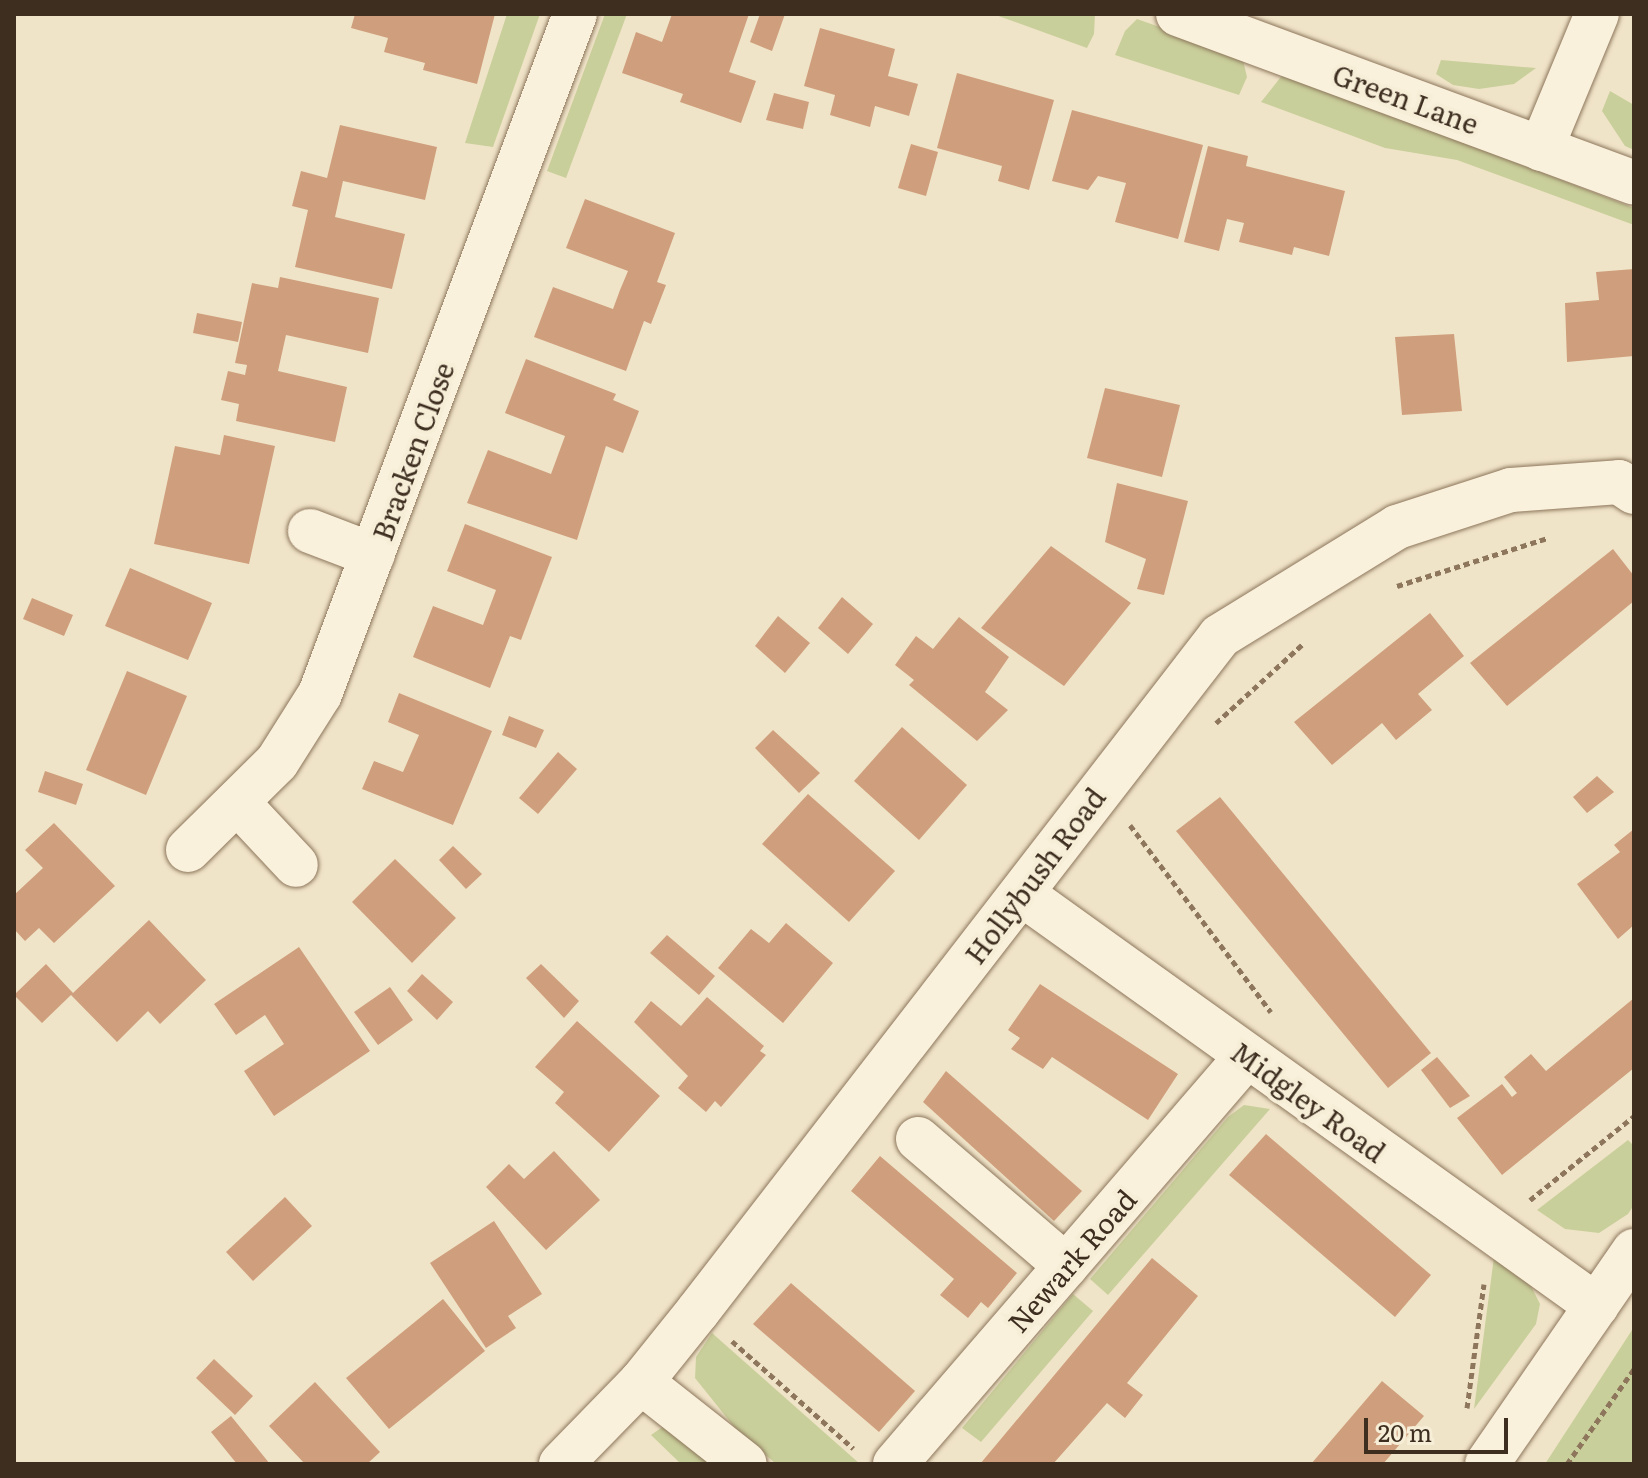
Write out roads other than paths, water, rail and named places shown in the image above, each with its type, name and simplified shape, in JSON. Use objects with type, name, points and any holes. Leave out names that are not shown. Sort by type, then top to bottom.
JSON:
[{"type":"street","name":"Bracken Close","points":[[188,850],[277,762],[308,718],[373,555],[575,14]]},
{"type":"street","name":"Green Lane","points":[[1178,14],[1634,183]]},
{"type":"street","points":[[1541,149],[1597,14]]},
{"type":"street","name":"Hollybush Road","points":[[561,1464],[641,1382],[698,1311],[1022,894],[1100,786],[1220,636],[1397,527],[1511,490],[1619,482],[1634,492]]},
{"type":"street","points":[[310,531],[373,555]]},
{"type":"street","points":[[237,802],[296,865]]},
{"type":"street","name":"Midgley Road","points":[[1022,894],[1597,1306]]},
{"type":"street","name":"Newark Road","points":[[877,1459],[1066,1266],[1247,1056]]},
{"type":"street","points":[[918,1139],[1066,1266]]},
{"type":"street","points":[[1494,1455],[1634,1251]]},
{"type":"street","points":[[641,1382],[745,1464]]}]
